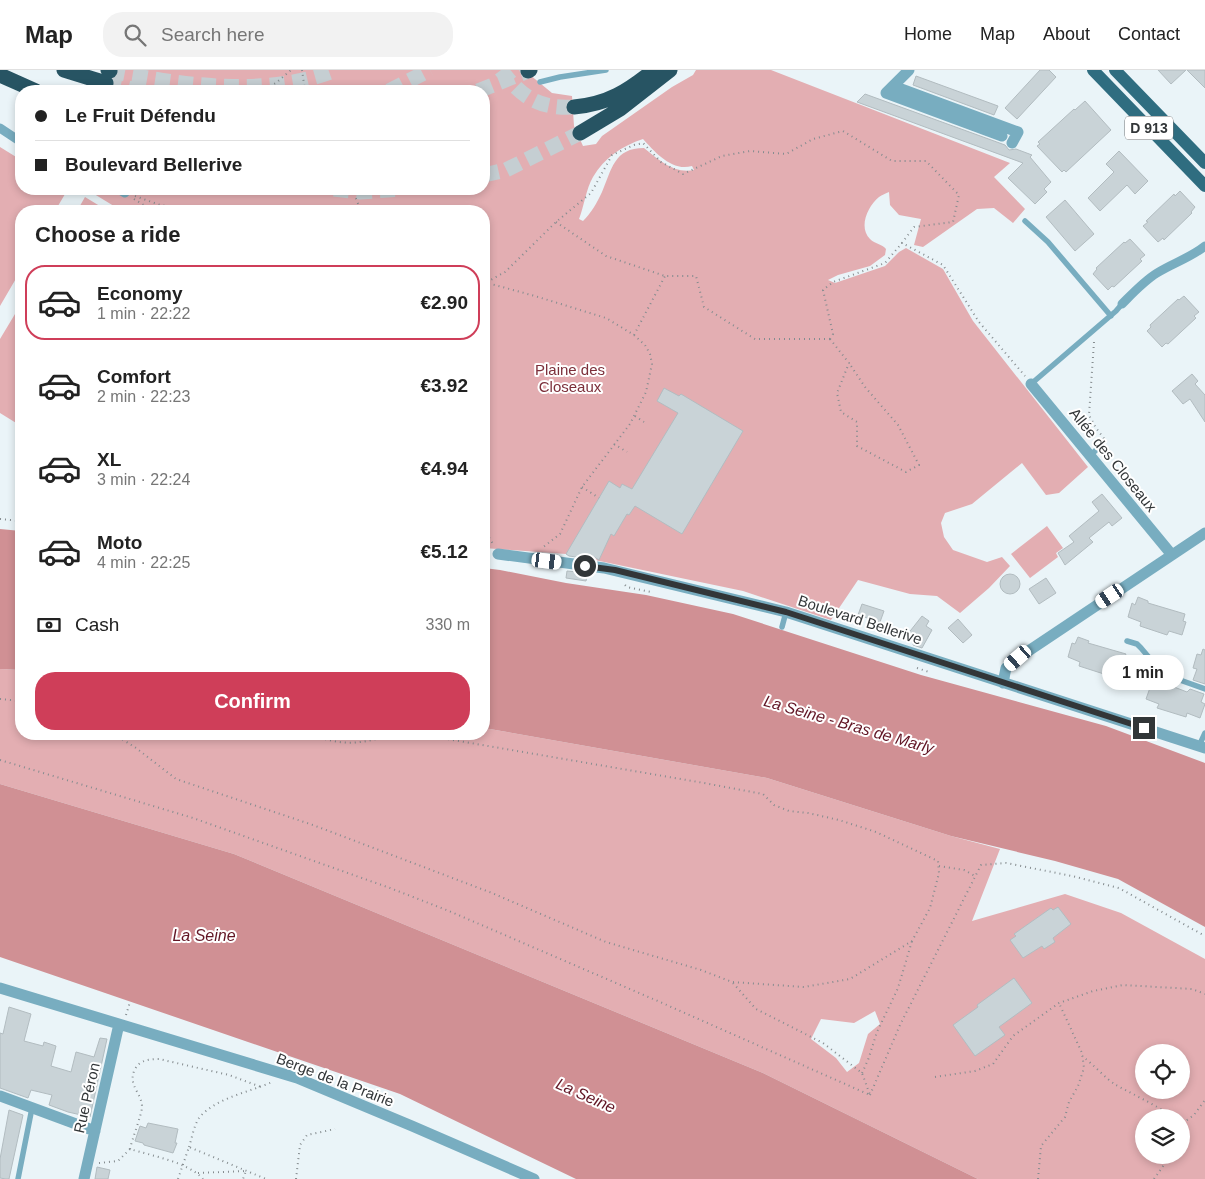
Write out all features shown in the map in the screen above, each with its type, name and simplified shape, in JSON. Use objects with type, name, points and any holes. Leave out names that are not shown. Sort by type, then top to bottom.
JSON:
[{"type":"highway","points":[[64,70],[108,75]]},
{"type":"highway","points":[[574,107],[605,102],[623,93],[654,70]]},
{"type":"highway","points":[[580,133],[620,110],[670,70]]},
{"type":"highway","points":[[0,76],[22,85]]},
{"type":"main road","name":"D 913","points":[[1093,70],[1205,186]]},
{"type":"main road","name":"D 913","points":[[1115,70],[1205,164]]},
{"type":"street","points":[[893,86],[1018,132],[1007,140],[886,93],[893,86],[909,70]]},
{"type":"street","points":[[0,128],[15,138]]},
{"type":"street","points":[[1122,304],[1156,273],[1187,258],[1205,246]]},
{"type":"street","name":"Allée des Closeaux","points":[[1031,384],[1094,452],[1172,555]]},
{"type":"street","points":[[1003,683],[1006,668],[1018,658],[1205,533]]},
{"type":"street","name":"Boulevard Bellerive","points":[[498,554],[604,568],[786,612],[1202,747]]},
{"type":"street","name":"Berge de la Prairie","points":[[0,988],[288,1076],[403,1122],[534,1179]]},
{"type":"street","name":"Rue Péron","points":[[84,1179],[119,1024]]},
{"type":"street","points":[[0,1096],[95,1131]]},
{"type":"lane","points":[[540,82],[606,70]]},
{"type":"lane","points":[[1025,221],[1048,242],[1111,316]]},
{"type":"lane","points":[[1031,384],[1111,316],[1122,304]]},
{"type":"lane","points":[[782,627],[786,612]]},
{"type":"lane","points":[[1127,641],[1141,648],[1163,674],[1205,688]]},
{"type":"lane","points":[[1202,747],[1205,733]]},
{"type":"lane","points":[[18,1179],[32,1108]]},
{"type":"path","points":[[272,85],[291,70]]},
{"type":"path","points":[[302,70],[303,85]]},
{"type":"path","points":[[490,280],[505,272],[556,222],[591,193],[612,155],[634,145],[643,143],[661,162],[683,174],[722,156],[750,150],[786,154],[813,139],[843,131],[892,162],[926,161],[959,195],[953,222],[914,227],[886,263],[833,282],[823,290],[833,334],[830,339]]},
{"type":"path","points":[[128,195],[144,205]]},
{"type":"path","points":[[133,195],[160,205]]},
{"type":"path","points":[[556,222],[606,256],[665,276],[696,276],[704,307],[755,339],[830,339]]},
{"type":"path","points":[[902,244],[943,265],[979,322],[1031,384]]},
{"type":"path","points":[[634,335],[665,276]]},
{"type":"path","points":[[490,283],[606,318],[634,335],[645,345],[650,354],[652,364],[646,392],[635,416],[582,488],[560,534],[528,558]]},
{"type":"path","points":[[1095,330],[1089,415],[1106,441]]},
{"type":"path","points":[[830,339],[849,363],[865,387],[898,425],[919,465],[906,472],[858,446],[857,422],[841,412],[837,393],[849,363]]},
{"type":"path","points":[[635,416],[644,422]]},
{"type":"path","points":[[614,444],[627,452]]},
{"type":"path","points":[[582,488],[599,498]]},
{"type":"path","points":[[0,519],[15,520]]},
{"type":"path","points":[[490,540],[498,554]]},
{"type":"path","points":[[0,699],[15,700]]},
{"type":"path","points":[[123,740],[176,779],[313,825],[492,893],[606,942],[701,970],[732,982],[804,987],[850,979],[912,941]]},
{"type":"path","points":[[324,740],[353,744],[375,740]]},
{"type":"path","points":[[452,740],[763,794],[774,805],[789,811],[831,818],[876,832],[938,861],[939,873],[930,908],[912,941],[898,988],[877,1032],[862,1073]]},
{"type":"path","points":[[0,760],[193,818],[399,891],[642,994],[870,1095]]},
{"type":"path","points":[[870,1095],[900,1025],[980,865],[1006,863],[1072,876],[1119,888],[1205,936]]},
{"type":"path","points":[[939,866],[964,870],[975,876]]},
{"type":"path","points":[[732,982],[756,1009],[822,1042],[862,1073],[870,1095]]},
{"type":"path","points":[[935,1076],[974,1071],[993,1064],[1013,1036],[1059,1003],[1093,990],[1123,985],[1192,989],[1205,994]]},
{"type":"path","points":[[1038,1179],[1040,1146],[1064,1117],[1084,1068],[1082,1056],[1059,1003]]},
{"type":"path","points":[[1082,1056],[1095,1065],[1114,1084],[1161,1109]]},
{"type":"path","points":[[88,1162],[104,1164],[118,1161],[130,1149],[142,1106],[132,1082],[132,1075],[137,1066],[147,1059],[229,1075],[261,1087]]},
{"type":"path","points":[[178,1179],[198,1119],[223,1100],[288,1076]]},
{"type":"path","points":[[1190,1117],[1205,1100]]},
{"type":"path","points":[[296,1179],[300,1145],[307,1135],[335,1129]]},
{"type":"path","points":[[189,1147],[266,1179]]},
{"type":"path","points":[[130,1149],[183,1166],[198,1173],[203,1179]]},
{"type":"path","points":[[1154,1179],[1165,1164]]},
{"type":"path","points":[[198,1173],[246,1171]]},
{"type":"path","points":[[243,1179],[246,1171]]},
{"type":"green space","name":"Plaine des Closeaux","points":[[111,70],[524,70],[552,93],[572,96],[574,126],[583,146],[596,144],[602,136],[672,87],[693,75],[696,70],[771,70],[1010,163],[994,177],[1025,209],[1013,223],[994,208],[977,209],[923,247],[914,245],[921,219],[899,215],[890,205],[889,192],[880,196],[871,206],[865,223],[866,234],[872,241],[886,249],[885,255],[870,266],[838,275],[828,280],[835,283],[885,266],[899,252],[906,248],[943,269],[973,321],[1088,467],[1059,493],[1046,495],[1022,463],[972,504],[945,513],[941,523],[944,537],[953,550],[987,562],[1002,557],[1010,566],[989,588],[960,613],[937,596],[910,594],[858,580],[831,620],[743,591],[566,554],[490,548],[490,205],[112,205],[96,195],[490,195],[490,85],[107,85]],"holes":[[[643,139],[671,164],[685,167],[692,166],[694,170],[687,171],[673,168],[644,148],[626,152],[616,161],[591,211],[583,221],[579,219],[591,182],[597,170],[608,158],[621,149]]]},
{"type":"green space","points":[[0,147],[15,156],[15,195],[64,195],[59,205],[15,205],[15,280],[0,306]]},
{"type":"green space","points":[[85,197],[98,205],[80,205]]},
{"type":"green space","points":[[15,314],[15,422],[0,413],[0,339]]},
{"type":"green space","points":[[1047,526],[1063,548],[1056,553],[1058,557],[1030,578],[1011,554]]},
{"type":"green space","points":[[0,669],[15,670],[15,740],[490,740],[490,729],[767,778],[951,836],[1000,849],[972,921],[1065,894],[1121,913],[1205,959],[1205,1179],[978,1179],[763,1073],[234,854],[0,784]],"holes":[[[875,1011],[880,1024],[868,1034],[859,1063],[847,1072],[836,1058],[811,1039],[821,1019],[854,1023]]]},
{"type":"water","points":[[0,529],[15,530],[15,670],[0,669]]},
{"type":"water","name":"La Seine - Bras de Marly","points":[[490,569],[646,595],[733,614],[921,675],[1106,726],[1205,763],[1205,927],[1118,879],[1055,861],[951,836],[767,778],[490,729]]},
{"type":"water","name":"La Seine","points":[[0,784],[234,854],[763,1073],[978,1179],[576,1179],[400,1094],[0,957]]},
{"type":"building","points":[[1040,70],[1049,70],[1056,77],[1017,119],[1005,108]]},
{"type":"building","points":[[1158,70],[1186,70],[1171,84]]},
{"type":"building","points":[[1187,70],[1205,70],[1205,88]]},
{"type":"building","points":[[916,76],[998,106],[994,115],[913,85]]},
{"type":"building","points":[[865,94],[1005,145],[1009,150],[1016,149],[1032,155],[1030,157],[1051,182],[1044,189],[1047,192],[1035,204],[1008,178],[1023,163],[857,102]]},
{"type":"building","points":[[1085,101],[1111,130],[1066,172],[1064,170],[1062,172],[1037,146],[1040,144],[1038,142]]},
{"type":"building","points":[[1119,151],[1148,181],[1135,194],[1127,185],[1100,211],[1088,198],[1114,172],[1106,164]]},
{"type":"building","points":[[1180,191],[1195,207],[1192,213],[1164,240],[1163,238],[1158,242],[1143,226],[1174,194],[1175,196]]},
{"type":"building","points":[[1065,200],[1094,234],[1075,251],[1046,217]]},
{"type":"building","points":[[1130,239],[1145,255],[1140,259],[1142,261],[1114,287],[1112,286],[1108,290],[1093,274],[1096,268],[1124,242]]},
{"type":"building","points":[[1184,296],[1199,312],[1194,316],[1196,318],[1168,344],[1166,343],[1162,347],[1147,331],[1151,327],[1150,325],[1178,299]]},
{"type":"building","points":[[1192,374],[1198,381],[1195,384],[1205,395],[1205,422],[1190,399],[1183,404],[1172,391]]},
{"type":"building","points":[[664,388],[679,396],[681,394],[743,431],[682,534],[635,506],[629,515],[627,514],[614,536],[611,534],[599,560],[591,555],[590,559],[569,556],[566,554],[609,481],[620,488],[622,484],[632,489],[678,413],[657,401]]},
{"type":"building","points":[[1102,494],[1122,518],[1112,526],[1109,522],[1089,538],[1093,542],[1065,565],[1058,553],[1074,542],[1069,536],[1099,511],[1092,502]]},
{"type":"building","points":[[567,571],[588,573],[586,581],[566,578]]},
{"type":"building","points":[[1006,574],[1014,574],[1020,580],[1020,588],[1014,594],[1006,594],[1000,588],[1000,580]]},
{"type":"building","points":[[1046,578],[1056,593],[1039,604],[1029,589]]},
{"type":"building","points":[[1138,597],[1148,601],[1148,603],[1185,614],[1183,621],[1186,622],[1182,635],[1169,631],[1167,635],[1140,626],[1141,622],[1128,617],[1132,603],[1135,605]]},
{"type":"building","points":[[862,604],[884,611],[880,622],[858,615]]},
{"type":"building","points":[[922,616],[929,621],[926,626],[932,630],[922,648],[913,645],[914,640],[907,635]]},
{"type":"building","points":[[958,619],[972,635],[963,643],[948,628]]},
{"type":"building","points":[[1078,637],[1089,641],[1088,643],[1126,654],[1120,676],[1108,672],[1107,675],[1079,666],[1080,662],[1068,657],[1072,643],[1075,644]]},
{"type":"building","points":[[1203,649],[1205,650],[1205,684],[1193,680],[1197,669],[1193,668],[1197,654],[1201,655]]},
{"type":"building","points":[[1156,680],[1187,692],[1190,689],[1204,694],[1201,702],[1205,704],[1200,718],[1187,713],[1186,717],[1157,708],[1159,704],[1146,699],[1151,685],[1154,686]]},
{"type":"building","points":[[1058,907],[1071,924],[1053,938],[1055,942],[1044,949],[1042,946],[1023,958],[1010,940],[1016,936],[1014,934],[1051,908],[1053,910]]},
{"type":"building","points":[[1014,978],[1032,1003],[999,1027],[1005,1035],[975,1056],[953,1025]]},
{"type":"building","points":[[9,1007],[31,1014],[24,1041],[43,1046],[44,1042],[56,1046],[51,1066],[71,1072],[76,1052],[94,1057],[100,1038],[107,1039],[90,1117],[49,1105],[52,1095],[31,1090],[28,1098],[0,1088],[0,1033],[3,1034]]},
{"type":"building","points":[[9,1110],[23,1115],[9,1179],[6,1179],[0,1178],[0,1159]]},
{"type":"building","points":[[148,1123],[178,1129],[175,1143],[177,1143],[173,1153],[135,1141],[140,1126],[146,1128]]},
{"type":"building","points":[[97,1167],[110,1170],[108,1179],[95,1179]]},
{"type":"tunnel","points":[[266,85],[309,79],[336,70]]},
{"type":"tunnel","points":[[401,85],[430,70]]},
{"type":"tunnel","points":[[501,70],[516,88],[533,100],[551,106],[574,107]]},
{"type":"tunnel","points":[[110,71],[165,81],[208,85]]},
{"type":"tunnel","points":[[490,86],[528,71]]},
{"type":"tunnel","points":[[106,83],[115,85]]},
{"type":"tunnel","points":[[490,174],[506,170],[580,133]]},
{"type":"route","points":[[585,566],[615,570],[786,612],[1144,728]]}]
